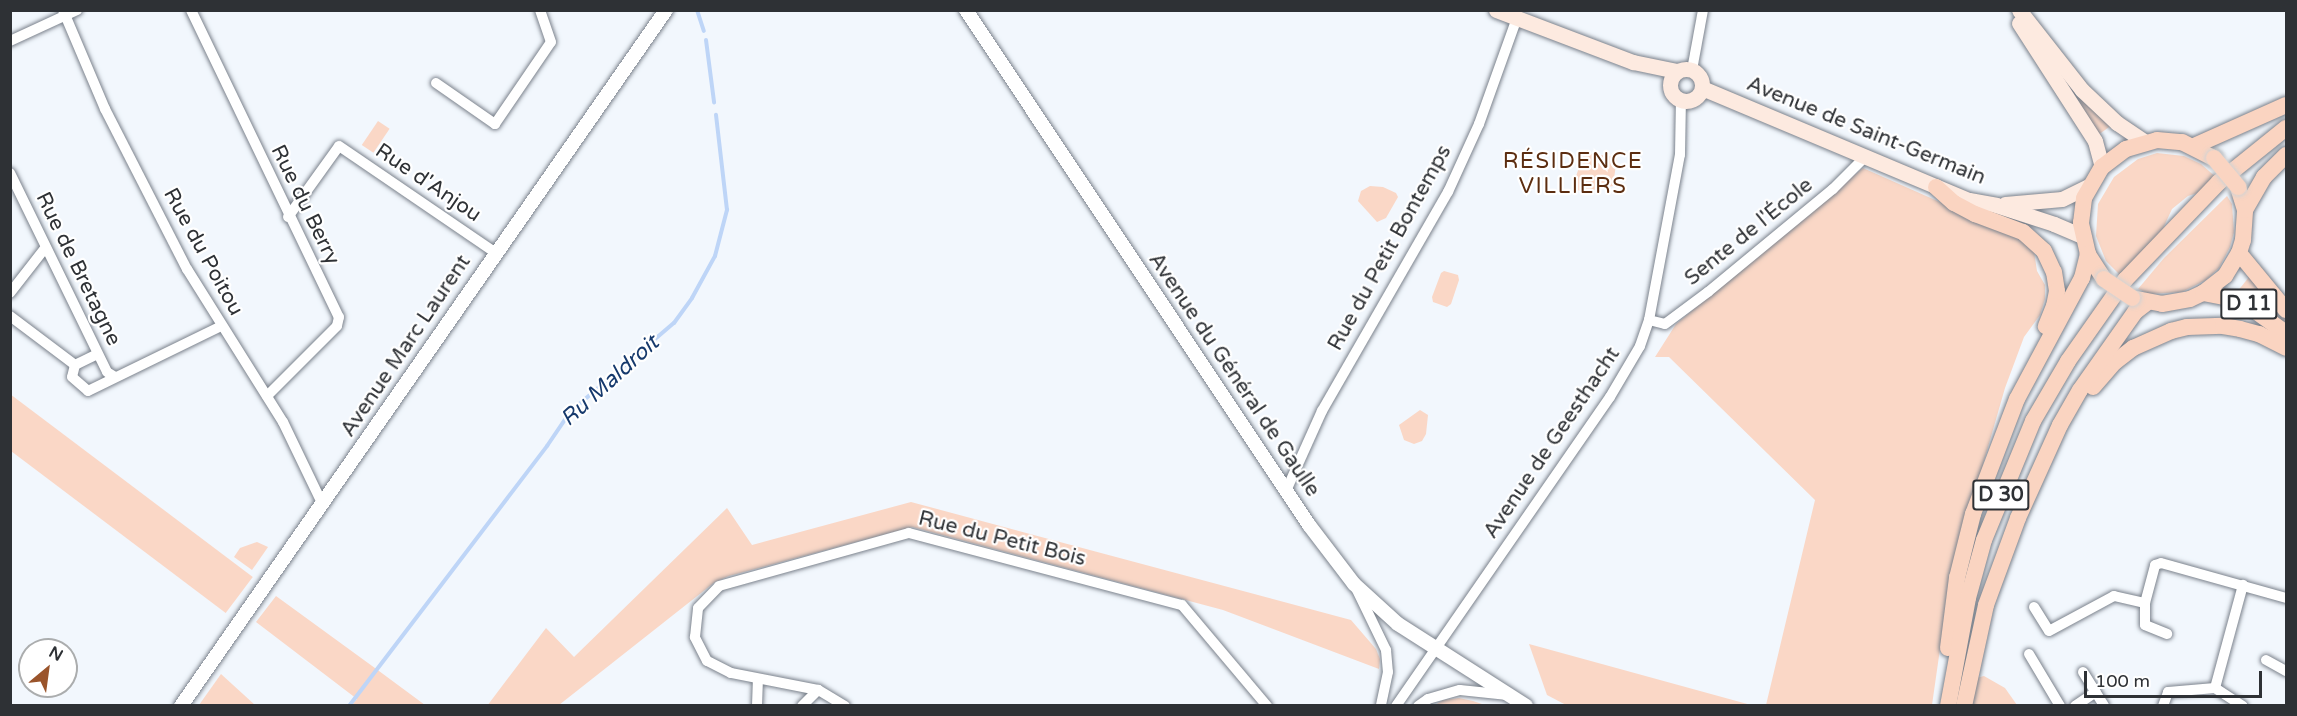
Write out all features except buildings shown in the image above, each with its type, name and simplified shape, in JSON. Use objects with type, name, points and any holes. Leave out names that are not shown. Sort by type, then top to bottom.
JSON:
[{"type":"main road","points":[[1496,10],[1633,62],[1679,75],[1700,77],[1702,88],[1692,100],[1681,100],[1673,94],[1679,75]]},
{"type":"main road","points":[[2011,10],[2095,141],[2102,166]]},
{"type":"main road","points":[[2019,10],[2082,90],[2117,123],[2145,142]]},
{"type":"main road","name":"Avenue de Saint-Germain","points":[[1702,88],[1969,200],[1996,205],[2082,236]]},
{"type":"main road","points":[[2194,146],[2286,105]]},
{"type":"main road","name":"D 30","points":[[1948,705],[1968,598],[1984,540],[2028,432],[2050,391],[2106,305],[2146,256],[2219,182],[2286,128]]},
{"type":"main road","points":[[2169,140],[2194,146],[2214,158],[2238,187],[2245,210],[2243,240],[2239,253],[2224,276],[2203,293],[2176,303],[2140,300],[2104,279],[2088,254],[2082,236],[2082,211],[2089,186],[2102,166],[2126,148],[2145,142],[2169,140]]},
{"type":"main road","name":"D 30","points":[[1958,705],[1975,602],[1992,544],[2041,424],[2075,365],[2113,309],[2177,236],[2240,176],[2286,140]]},
{"type":"main road","points":[[2245,210],[2264,177],[2286,155]]},
{"type":"main road","points":[[1996,205],[2062,199],[2089,186]]},
{"type":"main road","points":[[1936,187],[1954,203],[1975,214],[2013,227],[2031,238],[2044,251],[2054,272],[2057,291],[2054,306],[2019,384],[2017,399]]},
{"type":"main road","name":"D 11","points":[[2239,253],[2286,310]]},
{"type":"main road","points":[[1941,705],[1959,568],[1973,514],[2017,399],[2082,278],[2088,254]]},
{"type":"main road","name":"D 11","points":[[2203,293],[2241,300],[2286,333]]},
{"type":"main road","points":[[1964,705],[1986,605],[2018,518],[2060,425],[2080,390],[2140,300]]},
{"type":"main road","points":[[2018,518],[2092,388],[2115,362],[2133,348],[2170,331],[2207,326],[2259,334],[2286,348]]},
{"type":"street","points":[[10,41],[64,13],[77,10]]},
{"type":"street","name":"Rue du Berry","points":[[191,10],[288,217],[339,317],[338,326],[267,396]]},
{"type":"street","points":[[436,83],[495,124],[551,42],[540,10]]},
{"type":"street","name":"Avenue Marc Laurent","points":[[182,705],[666,10]]},
{"type":"street","name":"Avenue du Général de Gaulle","points":[[966,10],[1286,491],[1354,584],[1398,624],[1434,649],[1526,705]]},
{"type":"street","points":[[1679,75],[1703,10]]},
{"type":"street","name":"Rue du Poitou","points":[[64,13],[105,109],[187,269],[293,441],[322,506]]},
{"type":"street","name":"Rue du Petit Bontemps","points":[[1286,491],[1322,411],[1448,192],[1479,124],[1517,18]]},
{"type":"street","points":[[2246,121],[2254,113],[2286,96]]},
{"type":"street","name":"Avenue de Geesthacht","points":[[1396,705],[1629,369],[1649,320],[1680,155],[1681,100]]},
{"type":"street","name":"Rue d'Anjou","points":[[288,217],[339,146],[496,253]]},
{"type":"street","name":"Sente de l'École","points":[[1649,320],[1665,324],[1691,305],[1833,189],[1866,156]]},
{"type":"street","name":"Rue de Bretagne","points":[[10,173],[107,372],[115,377]]},
{"type":"street","points":[[10,293],[46,247]]},
{"type":"street","points":[[10,316],[75,365]]},
{"type":"street","points":[[75,365],[72,377],[88,391],[221,326]]},
{"type":"street","points":[[75,365],[98,354]]},
{"type":"street","name":"Rue du Petit Bois","points":[[845,705],[818,690],[731,673],[707,661],[695,637],[698,608],[719,586],[909,533],[1182,605],[1267,705]]},
{"type":"street","points":[[2167,634],[2145,625],[2145,603],[2156,565],[2161,563],[2286,598]]},
{"type":"street","points":[[1354,584],[1386,650],[1388,672],[1381,705]]},
{"type":"street","points":[[2215,688],[2242,585]]},
{"type":"street","points":[[2034,607],[2049,631],[2114,596],[2145,603]]},
{"type":"street","points":[[2029,654],[2060,705]]},
{"type":"street","points":[[2266,660],[2286,671]]},
{"type":"street","points":[[2083,672],[2104,705]]},
{"type":"street","points":[[757,705],[758,680]]},
{"type":"street","points":[[2163,705],[2168,692],[2215,688],[2243,705]]},
{"type":"street","points":[[802,705],[818,690]]},
{"type":"street","points":[[1418,705],[1428,699],[1460,690],[1509,695]]},
{"type":"street","points":[[2075,705],[2096,692]]},
{"type":"shaded area","points":[[2030,33],[2112,125],[2098,135]]},
{"type":"shaded area","points":[[378,121],[390,129],[373,153],[362,145]]},
{"type":"shaded area","points":[[1584,153],[1617,157],[1613,186],[1583,192],[1572,188]]},
{"type":"shaded area","points":[[2157,153],[2184,156],[2201,164],[2217,178],[2204,191],[2188,196],[2172,209],[2160,235],[2120,275],[2106,261],[2096,236],[2098,204],[2114,177],[2138,159]]},
{"type":"shaded area","points":[[1863,168],[1960,211],[1992,211],[2025,218],[2030,225],[2037,271],[2045,285],[2045,299],[2040,315],[2024,337],[2005,388],[1950,579],[1932,705],[1766,705],[1815,500],[1669,357],[1655,357],[1676,324]]},
{"type":"shaded area","points":[[1370,186],[1383,187],[1396,193],[1398,197],[1386,218],[1377,222],[1358,201],[1361,191]]},
{"type":"shaded area","points":[[2227,196],[2232,204],[2234,232],[2230,247],[2219,268],[2206,280],[2182,292],[2150,294],[2138,289],[2164,258]]},
{"type":"shaded area","points":[[1444,271],[1458,275],[1459,280],[1451,304],[1447,307],[1433,302],[1432,297],[1441,273]]},
{"type":"shaded area","points":[[2249,277],[2286,318],[2286,327],[2237,292]]},
{"type":"shaded area","points":[[10,394],[253,577],[226,613],[10,450]]},
{"type":"shaded area","points":[[1420,410],[1428,415],[1426,434],[1422,441],[1414,444],[1404,440],[1399,425]]},
{"type":"shaded area","points":[[911,502],[1351,620],[1376,649],[1380,659],[1379,669],[1223,610],[912,527],[729,576],[715,582],[559,705],[487,706],[546,628],[574,657],[727,508],[752,545]]},
{"type":"shaded area","points":[[257,542],[268,547],[252,570],[234,557],[240,548]]},
{"type":"shaded area","points":[[276,596],[425,705],[352,705],[357,699],[256,622]]},
{"type":"shaded area","points":[[1529,644],[1751,705],[1566,705],[1547,695]]},
{"type":"shaded area","points":[[221,674],[255,705],[199,705]]},
{"type":"shaded area","points":[[1984,676],[2005,688],[2017,705],[1970,706],[1976,678]]},
{"type":"shaded area","points":[[1459,698],[1485,705],[1435,705],[1443,700]]},
{"type":"waterway","name":"Ru Maldroit","points":[[697,10],[704,31]]},
{"type":"waterway","name":"Ru Maldroit","points":[[706,40],[714,102]]},
{"type":"waterway","name":"Ru Maldroit","points":[[349,706],[547,446],[570,412],[674,323],[692,298],[715,256],[727,210],[716,115]]},
{"type":"district","name":"RÉSIDENCE VILLIERS","points":[[1573,174]]}]
